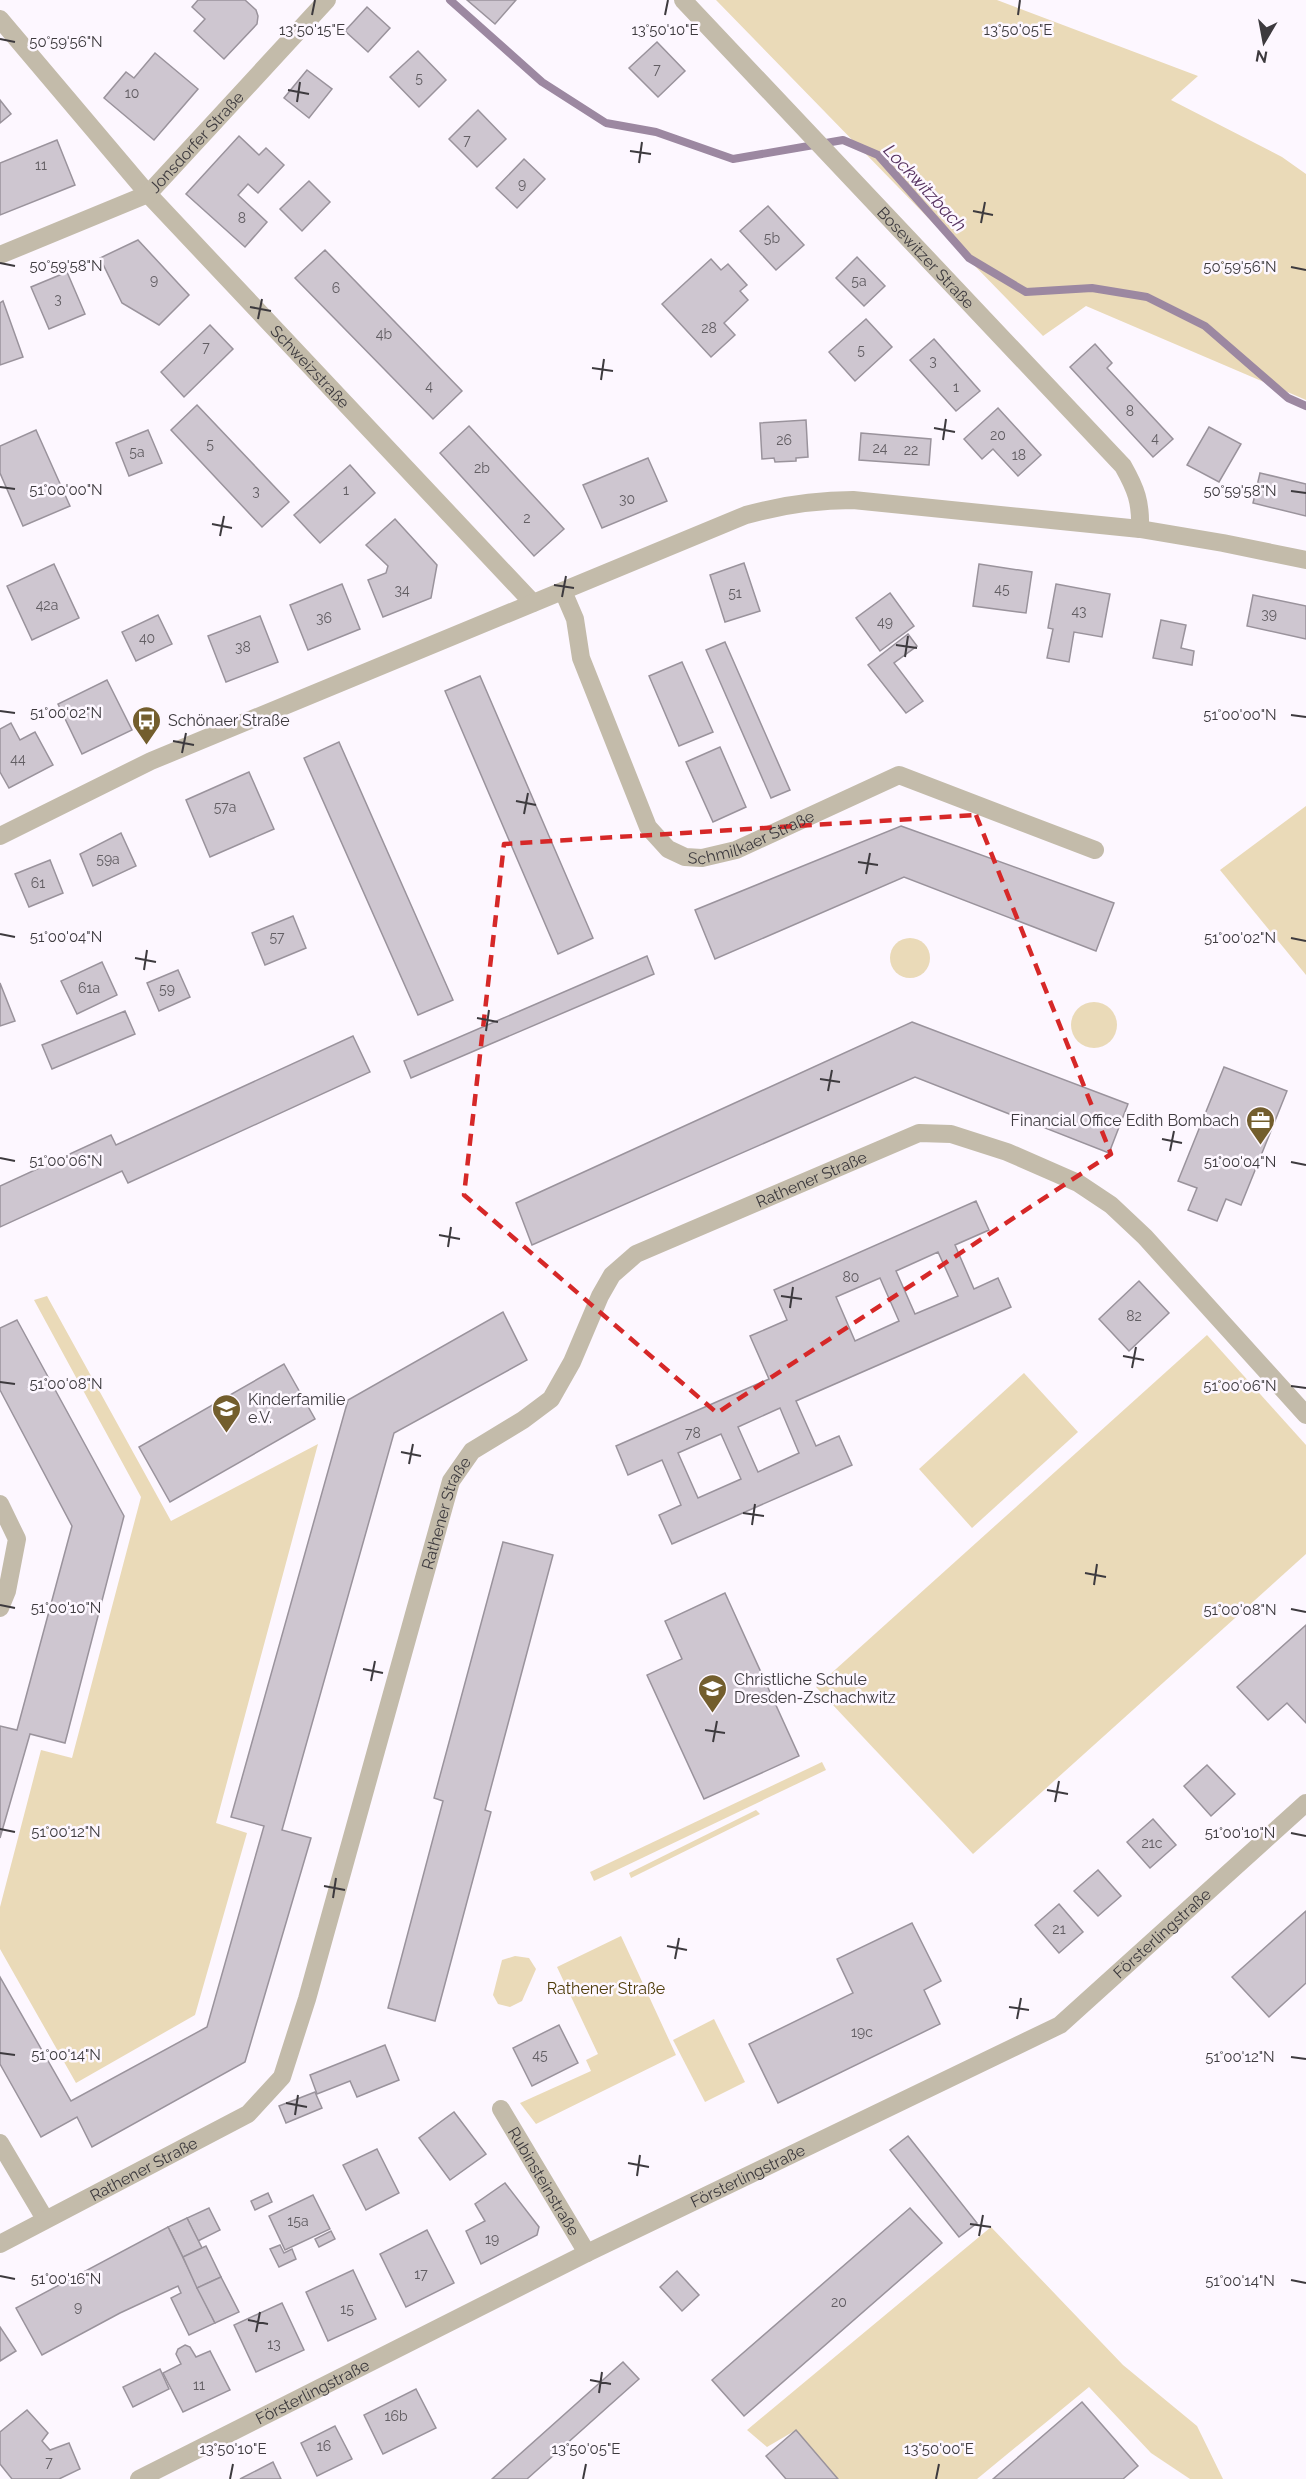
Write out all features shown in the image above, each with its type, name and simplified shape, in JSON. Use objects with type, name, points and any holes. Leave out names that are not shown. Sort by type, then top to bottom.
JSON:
[{"type":"street","name":"Jonsdorfer Straße","points":[[0,255],[148,194],[327,0]]},
{"type":"street","name":"Bosewitzer Straße","points":[[683,0],[1123,466],[1135,486],[1141,507],[1140,529]]},
{"type":"street","name":"Schweizstraße","points":[[0,19],[148,194],[533,603]]},
{"type":"street","points":[[0,836],[151,761],[746,515],[783,505],[820,500],[865,501],[1140,529],[1306,560]]},
{"type":"street","name":"Schmilkaer Straße","points":[[563,591],[575,619],[581,658],[648,826],[668,849],[685,856],[702,858],[736,850],[899,775],[1095,850]]},
{"type":"street","name":"Rathener Straße","points":[[0,2244],[248,2114],[282,2077],[308,1999],[451,1482],[472,1451],[523,1420],[551,1399],[572,1362],[600,1296],[612,1275],[636,1254],[918,1133],[951,1134],[1006,1152],[1078,1183],[1111,1205],[1145,1237],[1306,1414]]},
{"type":"street","points":[[0,1503],[17,1539],[8,1591],[0,1608]]},
{"type":"street","name":"Försterlingstraße","points":[[139,2479],[587,2253],[1060,2025],[1306,1803]]},
{"type":"street","name":"Rubinsteinstraße","points":[[501,2109],[587,2253]]},
{"type":"street","points":[[0,2143],[45,2219]]},
{"type":"highlighted area","points":[[976,815],[1111,1154],[717,1413],[464,1195],[504,844]]},
{"type":"green space","points":[[716,0],[997,0],[1198,76],[1171,100],[1282,157],[1306,174],[1306,400],[1086,306],[1043,336]]},
{"type":"green space","points":[[1306,806],[1306,975],[1220,870]]},
{"type":"green space","points":[[910,938],[924,944],[930,958],[924,972],[910,978],[896,972],[890,958],[896,944]]},
{"type":"green space","points":[[1094,1002],[1110,1009],[1117,1025],[1110,1041],[1094,1048],[1078,1041],[1071,1025],[1078,1009]]},
{"type":"green space","points":[[47,1296],[171,1521],[318,1444],[216,1823],[247,1833],[195,2015],[76,2083],[0,1949],[0,1907],[41,1750],[72,1758],[141,1497],[34,1300]]},
{"type":"green space","points":[[1207,1335],[1306,1445],[1306,1554],[973,1854],[816,1687]]},
{"type":"green space","points":[[1024,1373],[1078,1432],[972,1528],[919,1469]]},
{"type":"green space","points":[[822,1762],[826,1770],[594,1881],[590,1872]]},
{"type":"green space","points":[[756,1810],[760,1814],[631,1878],[629,1873]]},
{"type":"green space","name":"Rathener Straße","points":[[621,1936],[676,2055],[536,2124],[520,2103],[591,2071],[586,2060],[598,2054],[557,1967]]},
{"type":"green space","points":[[515,1956],[529,1958],[536,1969],[522,2001],[510,2007],[498,2004],[493,1995],[502,1960]]},
{"type":"green space","points":[[714,2019],[745,2082],[705,2102],[673,2040]]},
{"type":"green space","points":[[991,2227],[1123,2365],[1197,2426],[1223,2479],[1190,2479],[1151,2453],[1089,2387],[977,2479],[838,2479],[796,2430],[767,2447],[747,2430]]},
{"type":"building","points":[[198,0],[245,0],[256,10],[257,24],[224,59],[194,31],[205,19],[192,7]]},
{"type":"building","points":[[467,0],[516,0],[495,24]]},
{"type":"building","points":[[367,7],[390,28],[368,52],[345,31]]},
{"type":"building","points":[[657,42],[685,71],[658,97],[629,68]]},
{"type":"building","points":[[418,51],[446,80],[419,107],[390,77]]},
{"type":"building","points":[[155,53],[198,89],[154,140],[104,98],[126,72],[134,78]]},
{"type":"building","points":[[307,70],[332,89],[309,118],[284,98]]},
{"type":"building","points":[[0,100],[11,114],[0,123]]},
{"type":"building","points":[[478,110],[506,139],[477,167],[449,139]]},
{"type":"building","points":[[239,136],[259,155],[266,148],[284,165],[258,193],[248,184],[238,195],[267,222],[245,247],[186,194]]},
{"type":"building","points":[[57,140],[75,185],[0,215],[0,163]]},
{"type":"building","points":[[524,159],[545,179],[517,208],[496,188]]},
{"type":"building","points":[[309,181],[330,202],[302,231],[280,209]]},
{"type":"building","points":[[768,206],[804,245],[776,270],[740,231]]},
{"type":"building","points":[[138,240],[189,295],[159,325],[122,303],[100,258]]},
{"type":"building","points":[[325,250],[462,391],[433,419],[295,278]]},
{"type":"building","points":[[857,257],[885,286],[864,306],[836,278]]},
{"type":"building","points":[[711,259],[721,270],[728,264],[747,285],[740,291],[748,300],[724,323],[735,335],[711,357],[662,304]]},
{"type":"building","points":[[67,272],[85,314],[49,329],[31,287]]},
{"type":"building","points":[[3,301],[23,357],[0,365],[0,303]]},
{"type":"building","points":[[866,319],[892,347],[855,381],[829,352]]},
{"type":"building","points":[[210,325],[233,349],[184,397],[161,372]]},
{"type":"building","points":[[934,339],[980,391],[956,411],[910,360]]},
{"type":"building","points":[[1095,344],[1112,363],[1107,368],[1173,439],[1153,457],[1070,367]]},
{"type":"building","points":[[197,405],[289,502],[262,527],[171,430]]},
{"type":"building","points":[[998,408],[1041,455],[1018,476],[993,449],[982,459],[964,439]]},
{"type":"building","points":[[806,420],[808,457],[796,458],[796,461],[775,462],[774,458],[762,459],[760,423]]},
{"type":"building","points":[[469,426],[564,529],[534,556],[440,453]]},
{"type":"building","points":[[1209,427],[1241,444],[1219,482],[1187,465]]},
{"type":"building","points":[[36,430],[70,506],[23,526],[0,473],[0,446]]},
{"type":"building","points":[[148,430],[162,463],[129,476],[116,443]]},
{"type":"building","points":[[861,433],[931,439],[929,465],[859,460]]},
{"type":"building","points":[[648,458],[667,501],[602,528],[583,485]]},
{"type":"building","points":[[350,465],[375,493],[320,543],[294,515]]},
{"type":"building","points":[[1260,473],[1306,484],[1306,516],[1253,503]]},
{"type":"building","points":[[395,519],[437,565],[431,598],[383,617],[368,580],[386,573],[388,566],[366,545]]},
{"type":"building","points":[[744,563],[760,611],[725,622],[710,575]]},
{"type":"building","points":[[54,564],[79,618],[32,640],[7,586]]},
{"type":"building","points":[[979,564],[1032,572],[1026,613],[973,606]]},
{"type":"building","points":[[342,584],[360,629],[308,650],[290,605]]},
{"type":"building","points":[[1056,584],[1110,594],[1102,637],[1074,632],[1069,662],[1047,658],[1053,629],[1048,628]]},
{"type":"building","points":[[890,593],[914,626],[880,651],[856,618]]},
{"type":"building","points":[[1253,595],[1306,606],[1306,639],[1247,626]]},
{"type":"building","points":[[158,615],[172,644],[136,661],[122,632]]},
{"type":"building","points":[[260,616],[278,662],[226,682],[208,636]]},
{"type":"building","points":[[1161,620],[1186,625],[1181,648],[1194,651],[1192,665],[1153,658]]},
{"type":"building","points":[[908,634],[917,646],[894,663],[923,701],[906,713],[868,665]]},
{"type":"building","points":[[725,642],[790,790],[771,798],[706,650]]},
{"type":"building","points":[[682,662],[713,732],[679,746],[649,676]]},
{"type":"building","points":[[480,676],[593,938],[558,954],[445,691]]},
{"type":"building","points":[[107,680],[132,730],[82,754],[58,704]]},
{"type":"building","points":[[11,723],[20,740],[35,732],[53,765],[9,788],[0,772],[0,729]]},
{"type":"building","points":[[339,742],[453,1000],[418,1015],[304,758]]},
{"type":"building","points":[[720,747],[746,807],[713,822],[686,762]]},
{"type":"building","points":[[249,772],[274,829],[210,857],[186,800]]},
{"type":"building","points":[[901,826],[1114,903],[1096,951],[904,877],[715,959],[695,910]]},
{"type":"building","points":[[121,833],[136,866],[93,886],[80,854]]},
{"type":"building","points":[[50,860],[63,893],[29,907],[15,874]]},
{"type":"building","points":[[293,916],[306,948],[265,965],[252,933]]},
{"type":"building","points":[[647,956],[654,974],[411,1078],[404,1061]]},
{"type":"building","points":[[102,962],[117,995],[77,1014],[61,981]]},
{"type":"building","points":[[178,970],[190,997],[159,1011],[147,983]]},
{"type":"building","points":[[0,983],[15,1021],[0,1026]]},
{"type":"building","points":[[125,1011],[135,1034],[52,1069],[42,1045]]},
{"type":"building","points":[[912,1022],[1128,1104],[1109,1153],[915,1077],[532,1245],[516,1203]]},
{"type":"building","points":[[353,1036],[370,1072],[128,1183],[122,1171],[0,1227],[0,1186],[111,1135],[116,1145]]},
{"type":"building","points":[[1224,1067],[1287,1091],[1241,1205],[1226,1199],[1217,1221],[1188,1210],[1197,1188],[1178,1181]]},
{"type":"building","points":[[976,1201],[989,1230],[955,1245],[974,1289],[998,1278],[1011,1307],[796,1401],[816,1446],[839,1436],[852,1465],[672,1544],[659,1515],[681,1505],[662,1460],[628,1475],[616,1446],[769,1379],[750,1336],[787,1320],[774,1290]],"holes":[[[938,1252],[958,1296],[915,1314],[896,1271]],[[880,1278],[899,1321],[855,1341],[836,1297]],[[780,1408],[799,1453],[758,1472],[738,1427]],[[721,1434],[741,1479],[698,1498],[678,1453]]]},
{"type":"building","points":[[1139,1281],[1169,1313],[1129,1351],[1099,1319]]},
{"type":"building","points":[[503,1312],[527,1360],[394,1433],[282,1830],[311,1838],[245,2062],[92,2147],[77,2117],[41,2137],[0,2064],[0,1977],[71,2101],[207,2027],[264,1826],[231,1817],[348,1400]]},
{"type":"building","points":[[17,1320],[124,1516],[65,1743],[30,1734],[0,1838],[0,1726],[17,1730],[72,1526],[0,1390],[0,1328]]},
{"type":"building","name":"Kinderfamilie e.V.","points":[[284,1364],[315,1419],[170,1502],[139,1447]]},
{"type":"building","points":[[503,1542],[553,1555],[485,1810],[491,1812],[435,2021],[388,2008],[443,1801],[434,1798]]},
{"type":"building","points":[[725,1593],[799,1756],[704,1799],[647,1675],[682,1659],[665,1621]]},
{"type":"building","points":[[1306,1625],[1306,1723],[1287,1703],[1268,1720],[1237,1687]]},
{"type":"building","points":[[1207,1765],[1235,1794],[1211,1816],[1184,1786]]},
{"type":"building","points":[[1153,1819],[1176,1845],[1150,1868],[1127,1842]]},
{"type":"building","points":[[1098,1870],[1121,1896],[1098,1916],[1074,1891]]},
{"type":"building","points":[[1059,1904],[1083,1932],[1059,1953],[1035,1925]]},
{"type":"building","points":[[1306,1911],[1306,1983],[1269,2017],[1232,1977]]},
{"type":"building","points":[[912,1923],[941,1981],[924,1990],[940,2024],[778,2103],[749,2044],[853,1993],[837,1959]]},
{"type":"building","points":[[559,2025],[578,2063],[532,2086],[513,2048]]},
{"type":"building","points":[[385,2045],[399,2080],[357,2097],[350,2081],[317,2094],[310,2075]]},
{"type":"building","points":[[315,2092],[322,2108],[286,2123],[279,2106]]},
{"type":"building","points":[[454,2112],[486,2154],[450,2180],[419,2138]]},
{"type":"building","points":[[908,2136],[977,2223],[959,2237],[890,2150]]},
{"type":"building","points":[[377,2149],[399,2193],[366,2210],[343,2165]]},
{"type":"building","points":[[505,2183],[539,2227],[537,2235],[481,2264],[466,2231],[485,2221],[475,2204]]},
{"type":"building","points":[[268,2193],[272,2202],[255,2210],[251,2201]]},
{"type":"building","points":[[313,2195],[330,2229],[285,2250],[269,2216]]},
{"type":"building","points":[[209,2208],[220,2230],[198,2241],[187,2218]]},
{"type":"building","points":[[910,2208],[942,2243],[744,2416],[712,2380]]},
{"type":"building","points":[[187,2218],[202,2248],[183,2257],[168,2227]]},
{"type":"building","points":[[168,2227],[215,2323],[189,2335],[171,2298],[181,2293],[178,2286],[120,2313],[42,2355],[16,2308]]},
{"type":"building","points":[[427,2230],[454,2283],[406,2307],[380,2254]]},
{"type":"building","points":[[331,2231],[335,2239],[319,2247],[315,2239]]},
{"type":"building","points":[[280,2245],[284,2253],[292,2249],[296,2259],[279,2267],[270,2249]]},
{"type":"building","points":[[206,2246],[221,2277],[197,2288],[183,2257]]},
{"type":"building","points":[[353,2270],[376,2319],[328,2341],[306,2292]]},
{"type":"building","points":[[677,2271],[699,2295],[682,2311],[660,2287]]},
{"type":"building","points":[[221,2277],[239,2312],[215,2323],[197,2288]]},
{"type":"building","points":[[282,2303],[304,2350],[256,2372],[234,2325]]},
{"type":"building","points":[[0,2327],[16,2351],[0,2361]]},
{"type":"building","points":[[185,2345],[190,2347],[196,2357],[210,2351],[230,2390],[183,2412],[163,2373],[181,2364],[176,2354],[178,2349]]},
{"type":"building","points":[[623,2362],[639,2379],[527,2479],[492,2479]]},
{"type":"building","points":[[160,2369],[169,2389],[133,2407],[123,2387]]},
{"type":"building","points":[[416,2389],[436,2428],[383,2454],[364,2415]]},
{"type":"building","points":[[1082,2402],[1138,2466],[1123,2479],[993,2479]]},
{"type":"building","points":[[27,2410],[48,2433],[42,2441],[50,2450],[69,2443],[80,2469],[59,2479],[12,2479],[0,2464],[0,2432]]},
{"type":"building","points":[[335,2426],[352,2459],[317,2476],[301,2443]]},
{"type":"building","points":[[796,2430],[838,2479],[786,2479],[766,2456]]},
{"type":"building","points":[[273,2462],[281,2479],[240,2479]]},
{"type":"waterway","name":"Lockwitzbach","points":[[450,0],[542,82],[606,123],[656,132],[733,159],[843,140],[878,155],[969,258],[1026,292],[1092,288],[1147,297],[1205,326],[1288,398],[1306,406]]},
{"type":"place","name":"Schönaer Straße","points":[[147,746]]},
{"type":"place","name":"Financial Office Edith Bombach","points":[[1260,1146]]},
{"type":"place","name":"Kinderfamilie e.V.","points":[[227,1434]]},
{"type":"place","name":"Christliche Schule Dresden-Zschachwitz","points":[[713,1714]]}]
